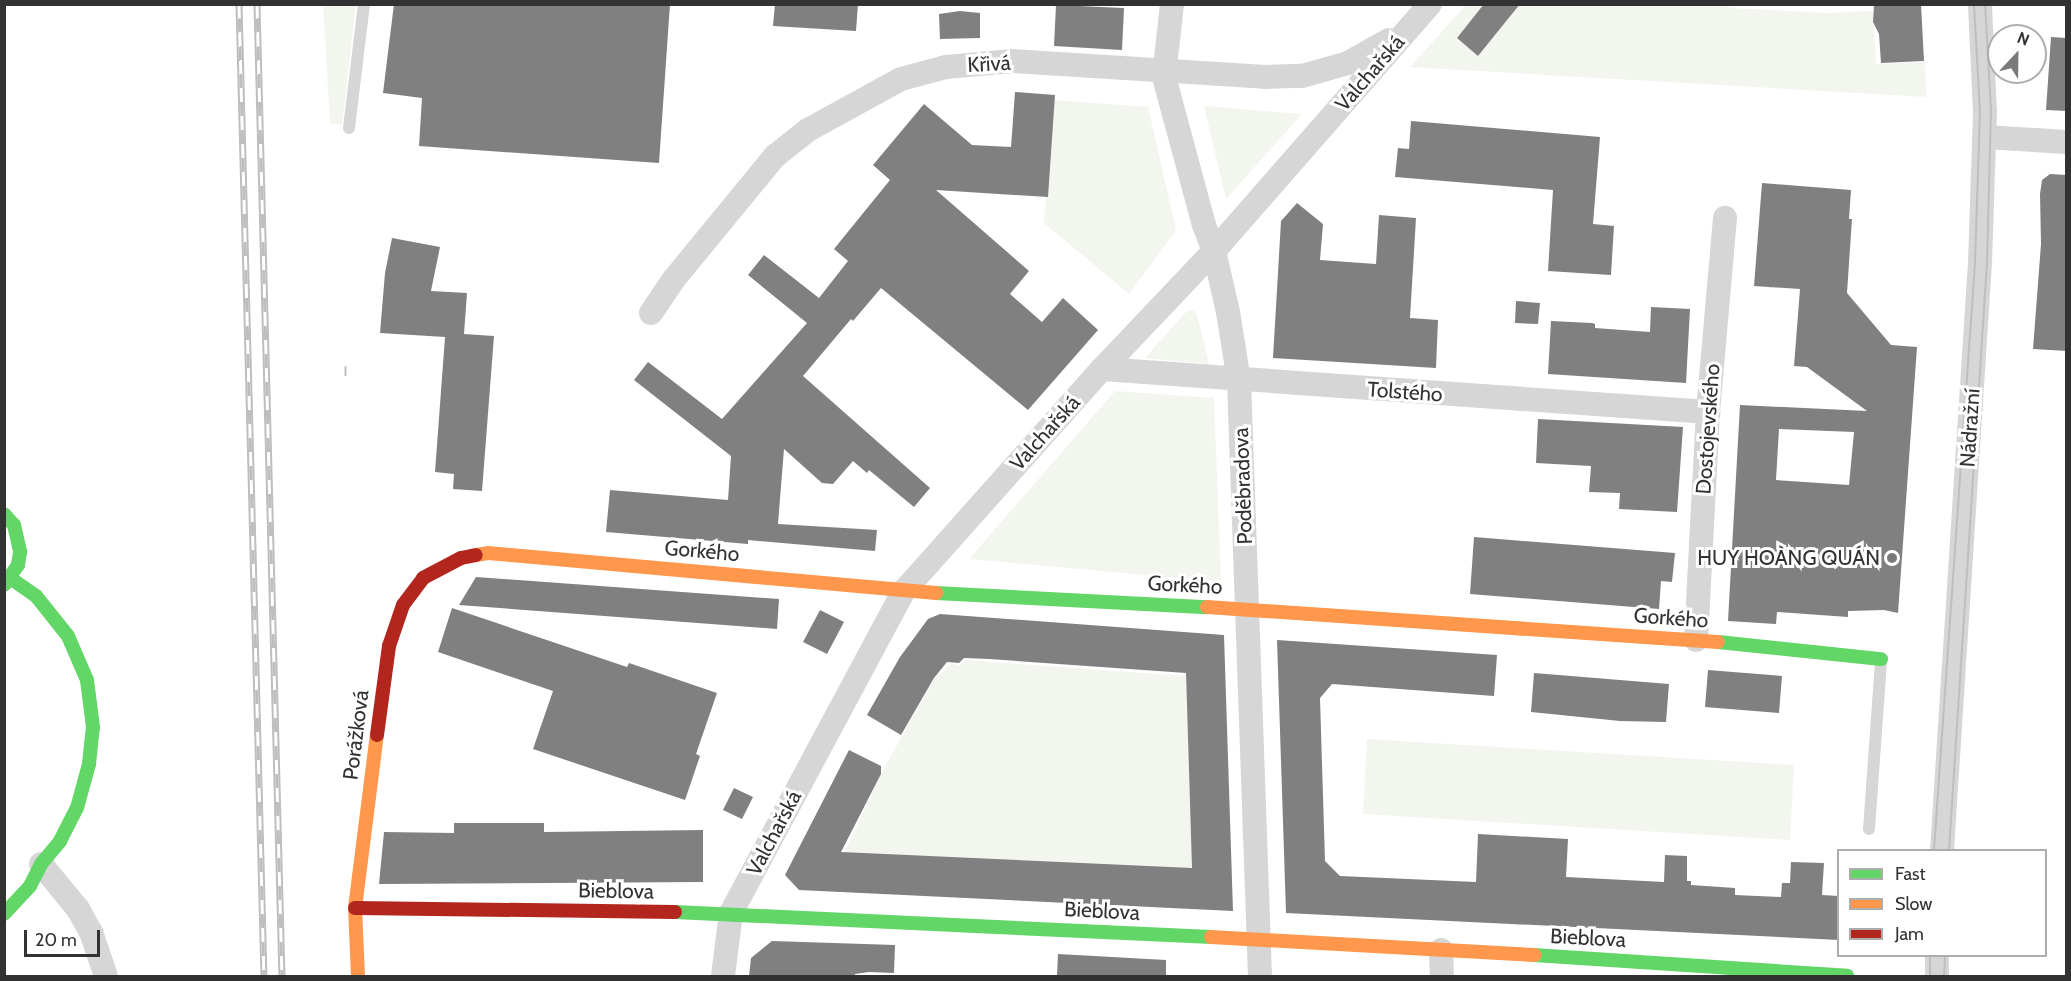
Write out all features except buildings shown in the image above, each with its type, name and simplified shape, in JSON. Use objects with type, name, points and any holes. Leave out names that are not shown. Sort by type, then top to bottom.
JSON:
[{"type":"main road","points":[[4,514],[14,525],[20,552],[18,566],[7,581],[36,596],[68,636],[87,680],[92,704],[93,745],[83,791],[64,832],[32,867],[30,886],[4,914]]},
{"type":"main road","name":"Gorkého","points":[[488,553],[904,591],[1248,609],[1696,640],[1881,659]]},
{"type":"main road","name":"Porážková","points":[[358,976],[355,908],[389,646],[395,622],[407,598],[423,578],[461,558],[488,553]]},
{"type":"main road","name":"Bieblova","points":[[355,908],[731,913],[1259,939],[1847,975]]},
{"type":"street","name":"Poděbradova","points":[[1172,4],[1164,71],[1204,225],[1214,251],[1228,312],[1239,381],[1260,976]]},
{"type":"street","name":"Valchařská","points":[[731,913],[904,591],[1102,369],[1214,251],[1430,4]]},
{"type":"street","name":"Nádražní","points":[[1942,849],[1976,338],[1985,137],[1985,85],[1980,4]]},
{"type":"street","name":"Křivá","points":[[651,313],[682,270],[775,156],[808,130],[901,79],[946,67],[1004,62],[1285,77],[1317,74],[1368,53],[1413,24]]},
{"type":"street","points":[[1985,137],[2067,142]]},
{"type":"street","name":"Dostojevského","points":[[1696,640],[1708,412],[1725,218]]},
{"type":"street","name":"Tolstého","points":[[1102,369],[1239,381],[1708,412]]},
{"type":"street","points":[[32,867],[78,909],[91,932],[106,976]]},
{"type":"street","points":[[723,976],[731,913]]},
{"type":"street","points":[[1441,950],[1442,976]]},
{"type":"street","points":[[1937,957],[1937,976]]},
{"type":"lane","points":[[349,128],[363,4]]},
{"type":"lane","points":[[1869,829],[1881,659]]},
{"type":"shaded area","points":[[1729,4],[1729,8],[1828,13],[1873,11],[1876,64],[1925,62],[1926,97],[1410,67],[1466,5]]},
{"type":"shaded area","points":[[323,5],[356,5],[342,125],[330,123]]},
{"type":"shaded area","points":[[1053,100],[1148,107],[1176,230],[1129,294],[1044,223]]},
{"type":"shaded area","points":[[1204,106],[1302,114],[1226,199]]},
{"type":"shaded area","points":[[1193,310],[1197,314],[1209,364],[1145,358],[1187,311]]},
{"type":"shaded area","points":[[1115,391],[1214,398],[1221,582],[969,559]]},
{"type":"shaded area","points":[[966,660],[1186,676],[1192,867],[1186,870],[848,856],[845,851],[884,768],[934,680],[951,663],[959,666]]},
{"type":"shaded area","points":[[1367,739],[1794,765],[1790,840],[1363,814]]},
{"type":"tram line","points":[[1934,849],[1975,263],[1980,112],[1974,4]]},
{"type":"tram line","points":[[1949,849],[1987,263],[1991,111],[1985,4]]},
{"type":"tram line","points":[[346,367],[346,375]]},
{"type":"tram line","points":[[1930,957],[1930,976]]},
{"type":"tram line","points":[[1944,976],[1945,957]]},
{"type":"railway","points":[[239,4],[264,976]]},
{"type":"railway","points":[[257,4],[282,976]]},
{"type":"traffic: fast","points":[[4,514],[14,525],[20,552],[18,565],[4,585]]},
{"type":"traffic: fast","points":[[4,914],[30,886],[41,864],[60,841],[77,808],[89,764],[93,727],[87,680],[68,636],[36,596],[10,578]]},
{"type":"traffic: fast","points":[[936,593],[1207,607]]},
{"type":"traffic: fast","points":[[1718,642],[1881,659]]},
{"type":"traffic: fast","points":[[675,912],[1211,937]]},
{"type":"traffic: fast","points":[[1534,955],[1847,976]]},
{"type":"traffic: slow","points":[[476,555],[488,553],[936,593]]},
{"type":"traffic: slow","points":[[1207,607],[1718,642]]},
{"type":"traffic: slow","points":[[358,976],[355,908],[377,735]]},
{"type":"traffic: slow","points":[[1211,937],[1534,955]]},
{"type":"traffic: jam","points":[[377,735],[389,646],[403,605],[423,578],[461,558],[476,555]]},
{"type":"traffic: jam","points":[[355,908],[675,912]]},
{"type":"place","name":"HUY HOÀNG QUÁN","points":[[1892,558]]}]
